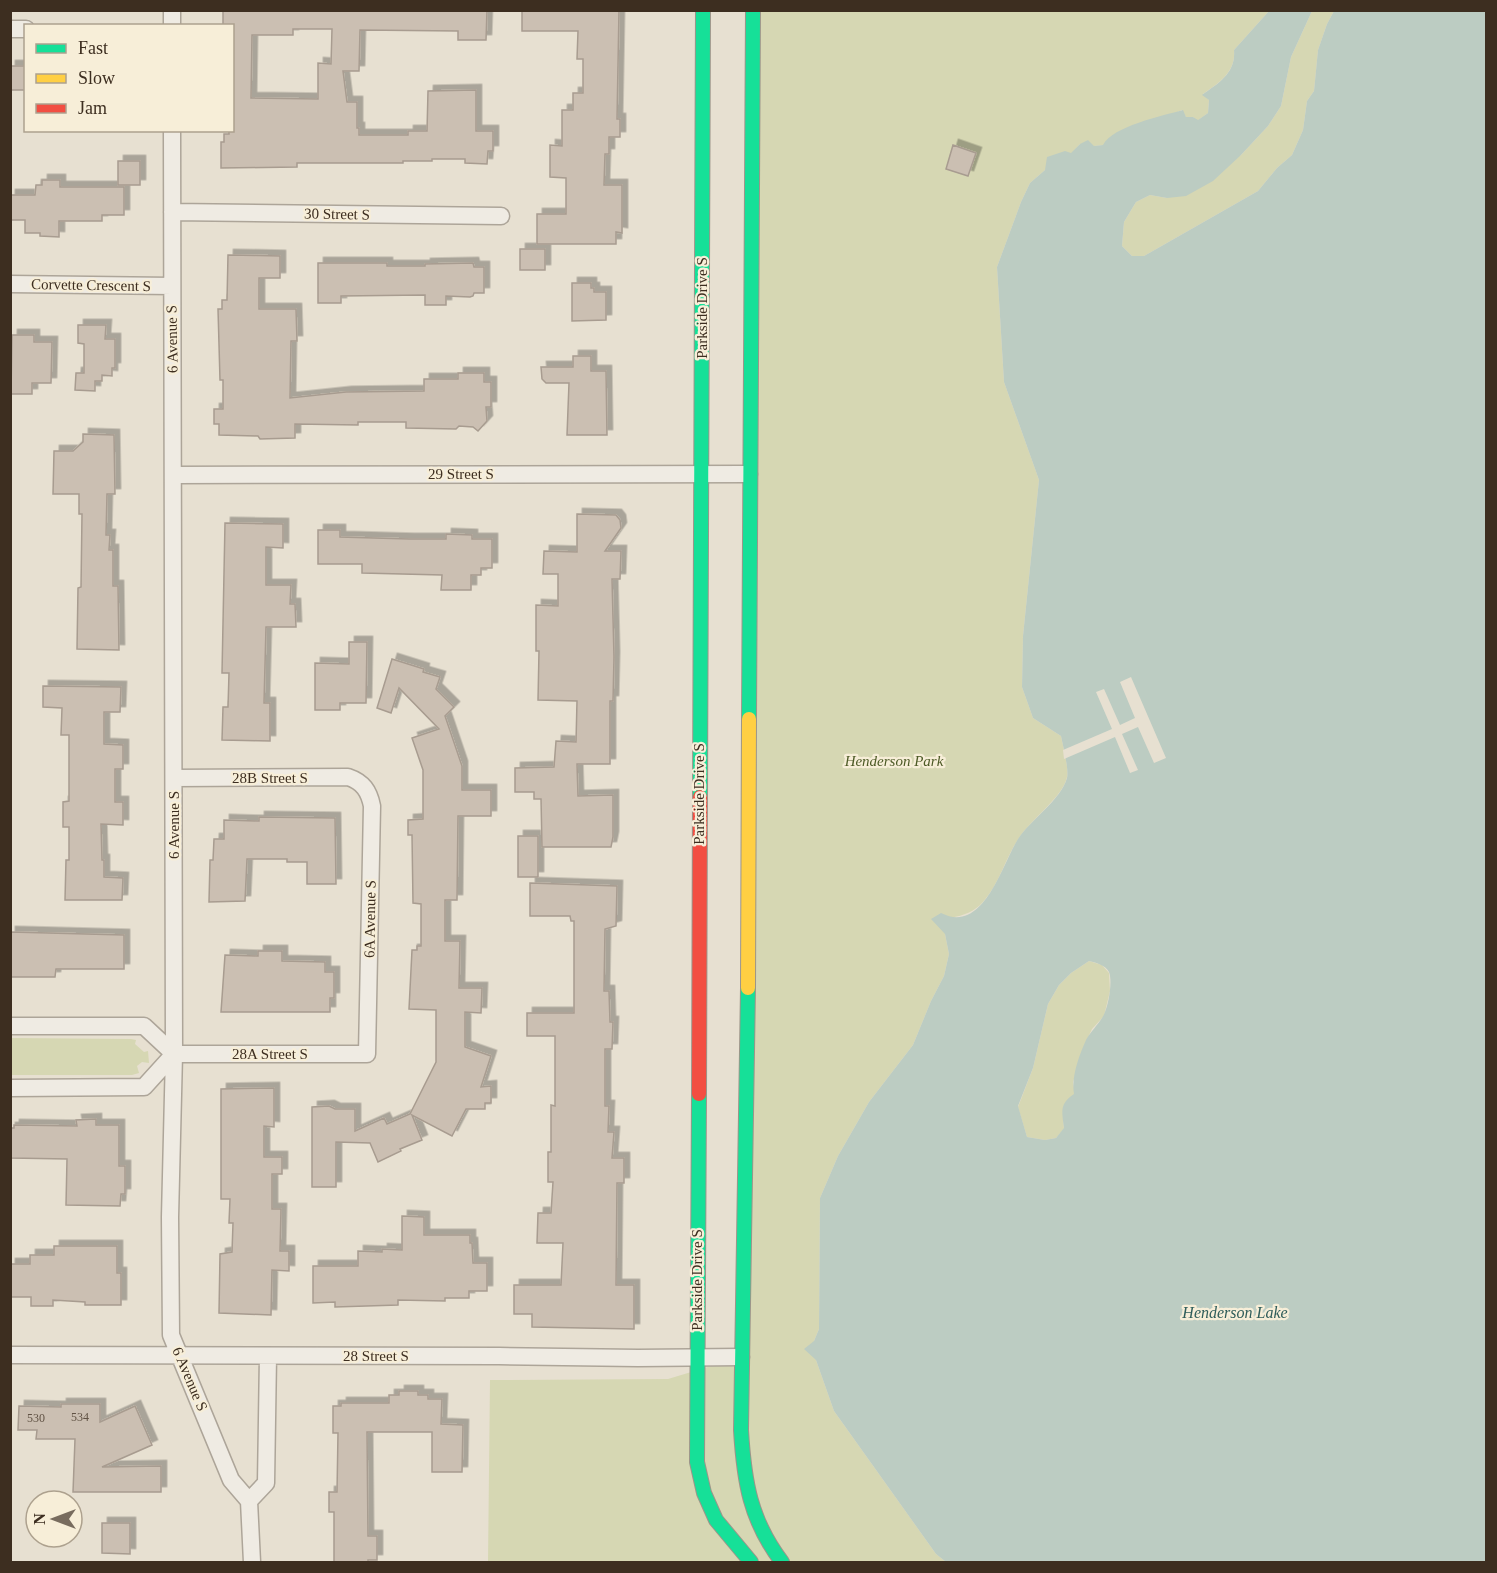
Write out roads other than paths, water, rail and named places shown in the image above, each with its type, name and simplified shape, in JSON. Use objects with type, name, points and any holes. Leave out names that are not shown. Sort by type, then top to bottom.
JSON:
[{"type":"street","name":"Parkside Drive S","points":[[703,10],[697,1462],[704,1493],[716,1520],[751,1563]]},
{"type":"street","points":[[753,10],[748,988],[741,1430],[743,1470],[754,1518],[769,1547],[782,1563]]},
{"type":"street","name":"6 Avenue S","points":[[172,132],[174,1054],[170,1217],[171,1335],[231,1480],[249,1501]]},
{"type":"street","name":"30 Street S","points":[[172,212],[501,216]]},
{"type":"street","name":"Corvette Crescent S","points":[[10,284],[172,286]]},
{"type":"street","name":"29 Street S","points":[[174,475],[749,474]]},
{"type":"street","name":"28B Street S","points":[[174,778],[348,777],[364,786]]},
{"type":"street","name":"6A Avenue S","points":[[364,786],[372,806],[367,1054]]},
{"type":"street","points":[[10,1026],[144,1026],[174,1054],[144,1087],[10,1088]]},
{"type":"street","name":"28A Street S","points":[[174,1054],[367,1054]]},
{"type":"street","name":"28 Street S","points":[[10,1355],[741,1357]]},
{"type":"street","points":[[252,1563],[249,1501],[266,1483],[268,1356]]},
{"type":"water","name":"Henderson Lake","points":[[1269,11],[1312,11],[1291,57],[1281,106],[1268,126],[1213,181],[1186,196],[1167,198],[1150,195],[1136,202],[1124,222],[1122,246],[1132,256],[1144,256],[1258,191],[1277,168],[1292,155],[1303,130],[1307,101],[1314,91],[1318,50],[1334,11],[1486,11],[1486,1562],[946,1562],[936,1554],[834,1411],[816,1360],[804,1349],[814,1341],[819,1329],[820,1198],[838,1156],[869,1102],[913,1045],[944,976],[949,954],[945,934],[931,919],[941,913],[956,917],[969,914],[980,906],[990,894],[1018,839],[1059,794],[1067,778],[1067,763],[1061,736],[1033,718],[1022,687],[1023,636],[1039,480],[1004,382],[997,267],[1021,202],[1030,183],[1045,170],[1047,157],[1065,151],[1071,153],[1088,140],[1094,146],[1103,145],[1108,138],[1127,127],[1183,110],[1186,117],[1198,120],[1208,113],[1209,100],[1202,95],[1225,77],[1232,65],[1234,50]],"holes":[[[1089,961],[1103,966],[1109,972],[1109,996],[1106,1009],[1086,1040],[1078,1060],[1074,1094],[1066,1101],[1063,1109],[1064,1128],[1056,1138],[1045,1140],[1027,1137],[1018,1106],[1033,1068],[1048,1004],[1059,985],[1071,973]]]},
{"type":"park label","name":"Henderson Park","points":[[894,761]]}]
